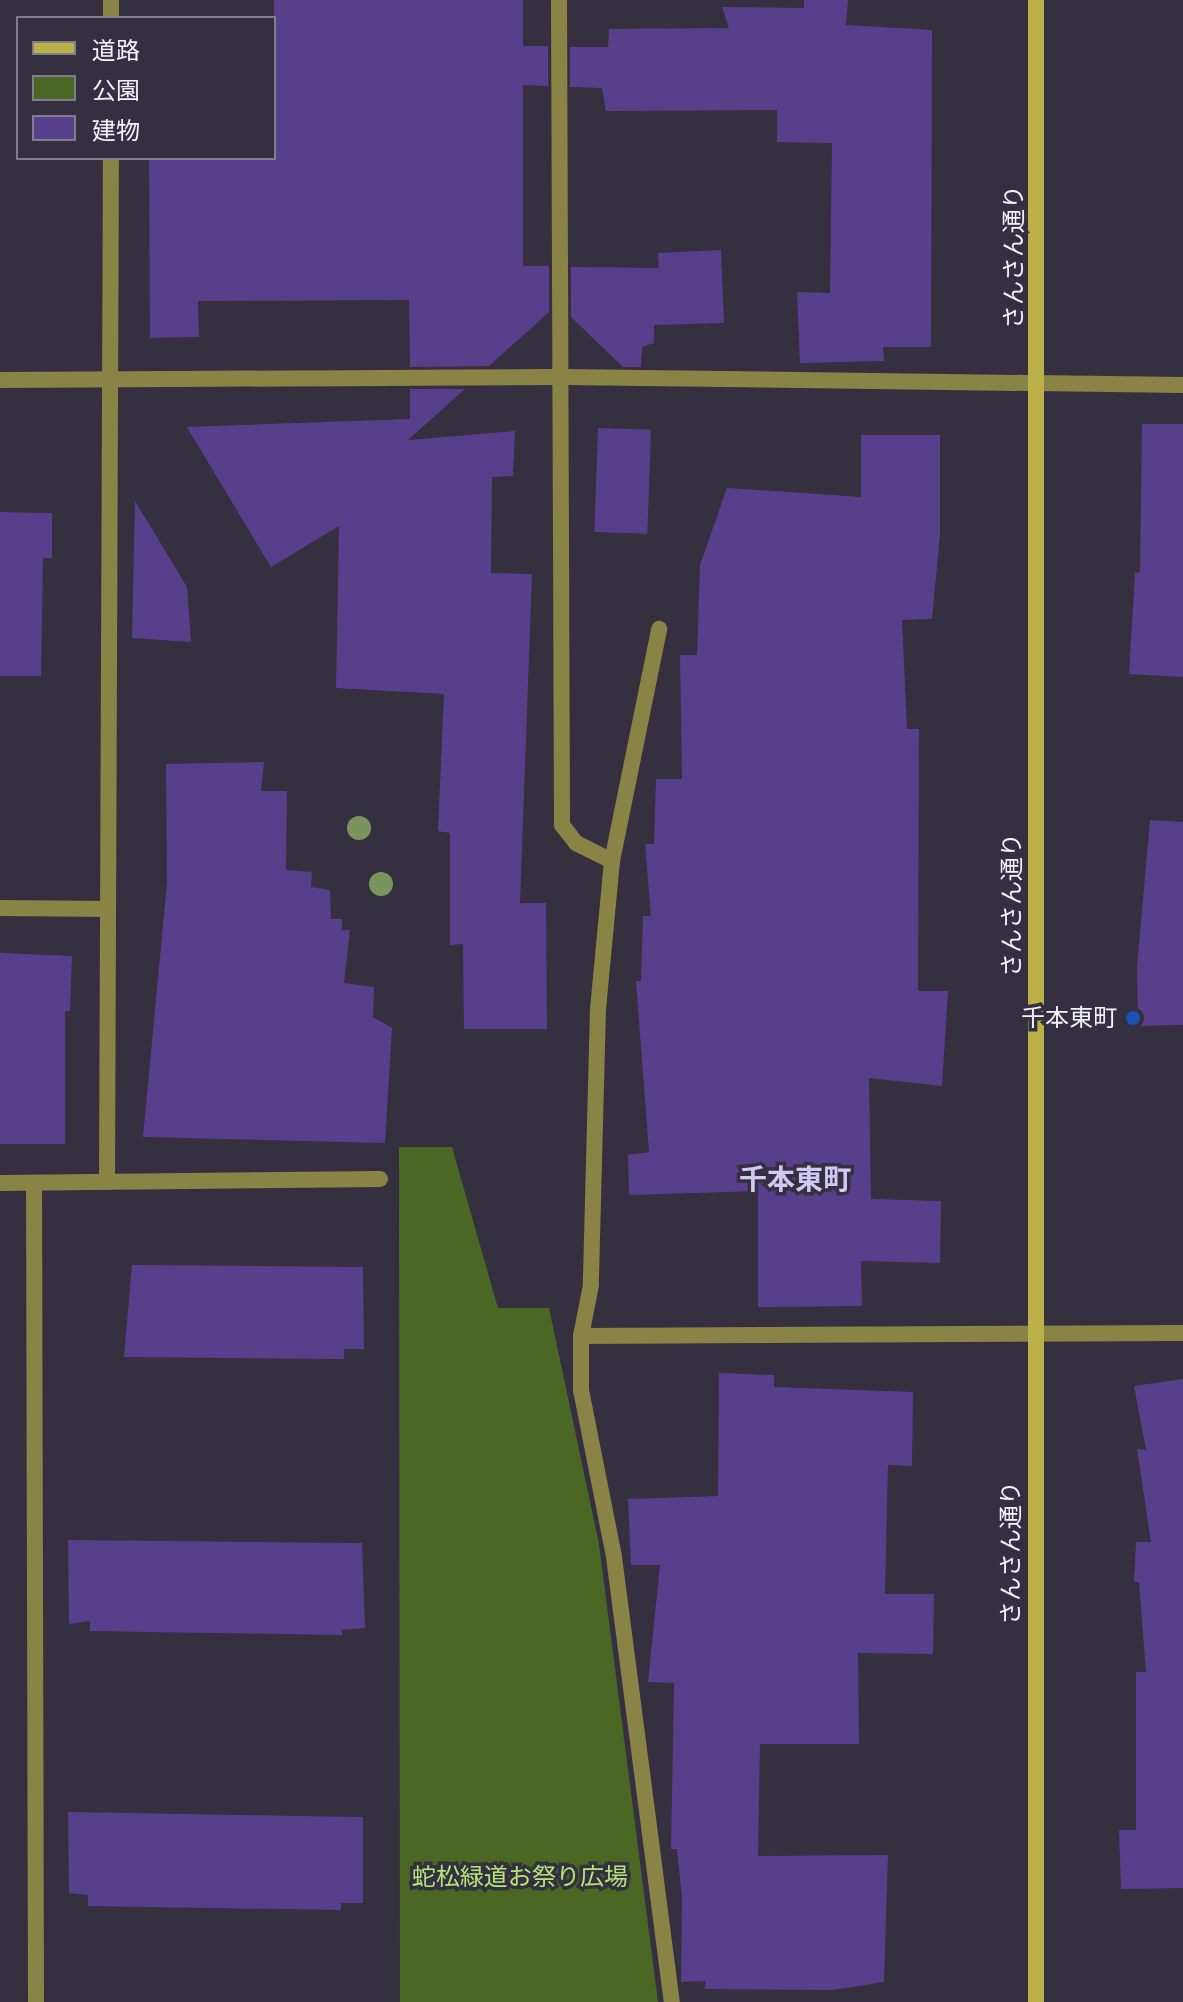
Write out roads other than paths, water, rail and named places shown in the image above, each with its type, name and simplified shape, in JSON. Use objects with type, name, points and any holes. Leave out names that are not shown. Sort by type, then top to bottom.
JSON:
[{"type":"main road","name":"さんさん通り","points":[[1036,0],[1036,2002]]},
{"type":"street","points":[[559,0],[563,377],[562,825],[576,843],[612,861]]},
{"type":"street","points":[[107,1182],[111,160]]},
{"type":"street","points":[[0,380],[563,377],[1183,385]]},
{"type":"street","points":[[659,629],[612,861],[598,1009],[591,1285],[581,1336],[581,1390],[614,1557],[672,2002]]},
{"type":"street","points":[[0,908],[108,909]]},
{"type":"street","points":[[0,1183],[380,1179]]},
{"type":"street","points":[[34,1183],[36,2002]]},
{"type":"street","points":[[581,1336],[1183,1333]]},
{"type":"place","name":"千本東町","points":[[1133,1018]]},
{"type":"district","name":"千本東町","points":[[795,1179]]},
{"type":"park label","name":"蛇松緑道お祭り広場","points":[[520,1877]]}]
